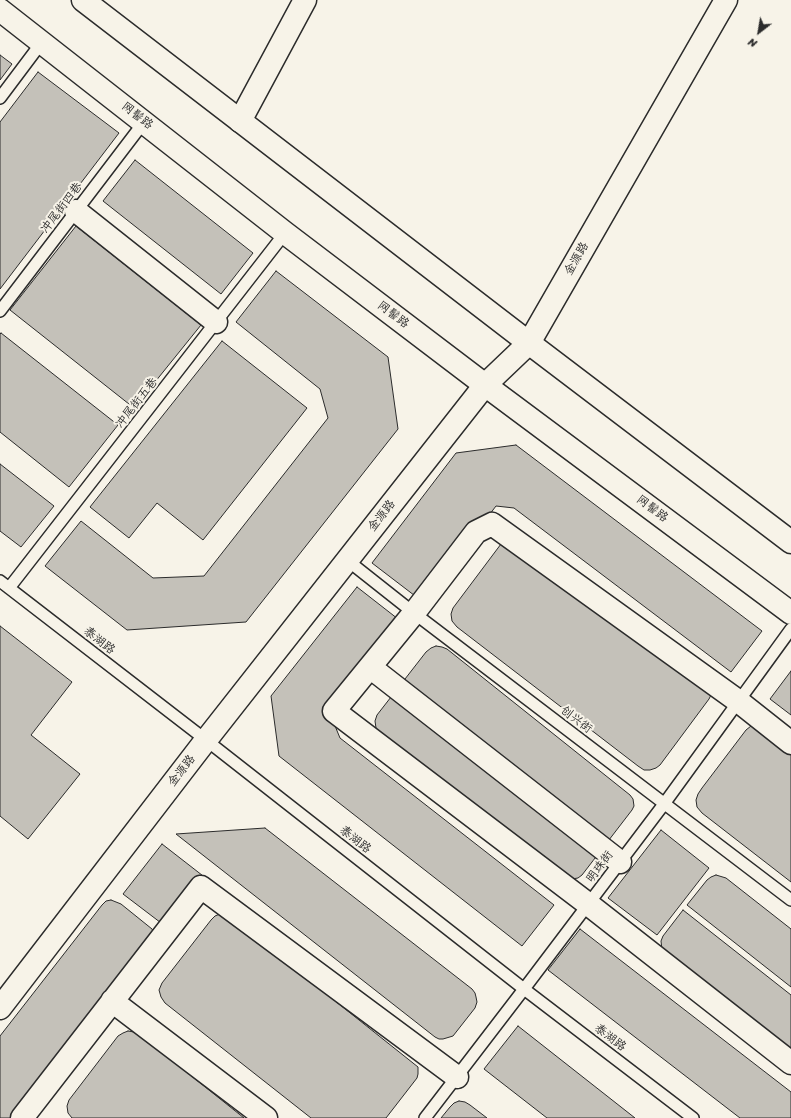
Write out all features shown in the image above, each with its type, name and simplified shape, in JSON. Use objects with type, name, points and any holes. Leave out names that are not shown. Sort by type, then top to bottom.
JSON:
[{"type":"street","points":[[83,0],[528,343],[791,542]]},
{"type":"street","points":[[240,121],[305,0]]},
{"type":"street","name":"金源路","points":[[0,1008],[206,740],[485,385],[528,343],[726,0]]},
{"type":"street","name":"网髻路","points":[[0,10],[285,234],[791,613]]},
{"type":"street","points":[[76,211],[216,322]]},
{"type":"street","points":[[791,743],[738,701],[492,524],[476,532],[414,613],[334,711],[588,904],[791,1063]]},
{"type":"street","points":[[370,667],[620,862]]},
{"type":"street","points":[[28,1116],[112,1001],[201,887],[457,1077]]},
{"type":"street","points":[[112,1001],[266,1118]]},
{"type":"lane","points":[[0,98],[42,42]]},
{"type":"lane","name":"冲尾街四巷","points":[[0,311],[144,122]]},
{"type":"lane","name":"冲尾街五巷","points":[[4,585],[285,234]]},
{"type":"lane","name":"创兴街","points":[[347,560],[414,613],[791,900]]},
{"type":"lane","name":"泰湖路","points":[[4,585],[206,740],[524,989],[693,1118]]},
{"type":"lane","name":"明珠街","points":[[425,1118],[664,804],[791,628]]},
{"type":"building","points":[[0,55],[12,64],[0,80]]},
{"type":"building","points":[[38,72],[119,133],[0,289],[0,122]]},
{"type":"building","points":[[135,160],[253,253],[221,294],[103,201]]},
{"type":"building","points":[[76,226],[201,325],[134,408],[10,310]]},
{"type":"building","points":[[276,271],[388,357],[398,429],[246,622],[127,630],[45,566],[81,521],[153,578],[204,576],[328,418],[320,389],[236,322]]},
{"type":"building","points":[[1,333],[118,425],[69,487],[0,432]]},
{"type":"building","points":[[222,341],[307,408],[203,540],[157,503],[129,538],[90,507]]},
{"type":"building","points":[[516,445],[762,631],[731,672],[514,508],[496,506],[423,602],[372,563],[456,453]]},
{"type":"building","points":[[0,464],[54,506],[21,547],[0,531]]},
{"type":"building","points":[[501,544],[711,695],[660,765],[656,768],[644,770],[638,766],[457,627],[452,621],[451,614],[453,608]]},
{"type":"building","points":[[357,587],[407,626],[333,721],[340,738],[554,905],[522,946],[279,756],[271,696]]},
{"type":"building","points":[[0,626],[72,682],[31,735],[80,774],[28,839],[0,816]]},
{"type":"building","points":[[436,646],[447,649],[630,795],[633,799],[634,806],[632,810],[582,875],[578,878],[572,879],[380,734],[376,728],[375,721],[377,715],[426,652]]},
{"type":"building","points":[[791,671],[791,715],[770,699]]},
{"type":"building","points":[[756,724],[791,746],[791,882],[702,813],[697,807],[696,800],[702,788],[746,730]]},
{"type":"building","points":[[265,828],[472,989],[475,993],[477,1002],[475,1008],[453,1036],[443,1039],[435,1037],[176,834]]},
{"type":"building","points":[[661,830],[709,868],[657,935],[608,898]]},
{"type":"building","points":[[162,844],[207,879],[169,929],[123,894]]},
{"type":"building","points":[[716,875],[726,878],[791,929],[791,987],[687,905],[707,880]]},
{"type":"building","points":[[111,900],[121,904],[152,929],[155,934],[22,1118],[0,1118],[0,1036],[102,905],[106,901]]},
{"type":"building","points":[[683,910],[791,995],[791,1053],[662,950],[661,941],[663,936]]},
{"type":"building","points":[[220,914],[231,918],[418,1067],[417,1078],[386,1118],[311,1118],[165,1003],[159,990],[162,983],[211,920]]},
{"type":"building","points":[[580,929],[791,1092],[791,1118],[740,1118],[548,970]]},
{"type":"building","points":[[518,1026],[635,1118],[547,1118],[484,1069]]},
{"type":"building","points":[[128,1031],[139,1034],[244,1118],[72,1118],[68,1113],[67,1106],[69,1100],[118,1036]]},
{"type":"building","points":[[459,1101],[470,1105],[487,1118],[441,1118],[454,1103]]}]
